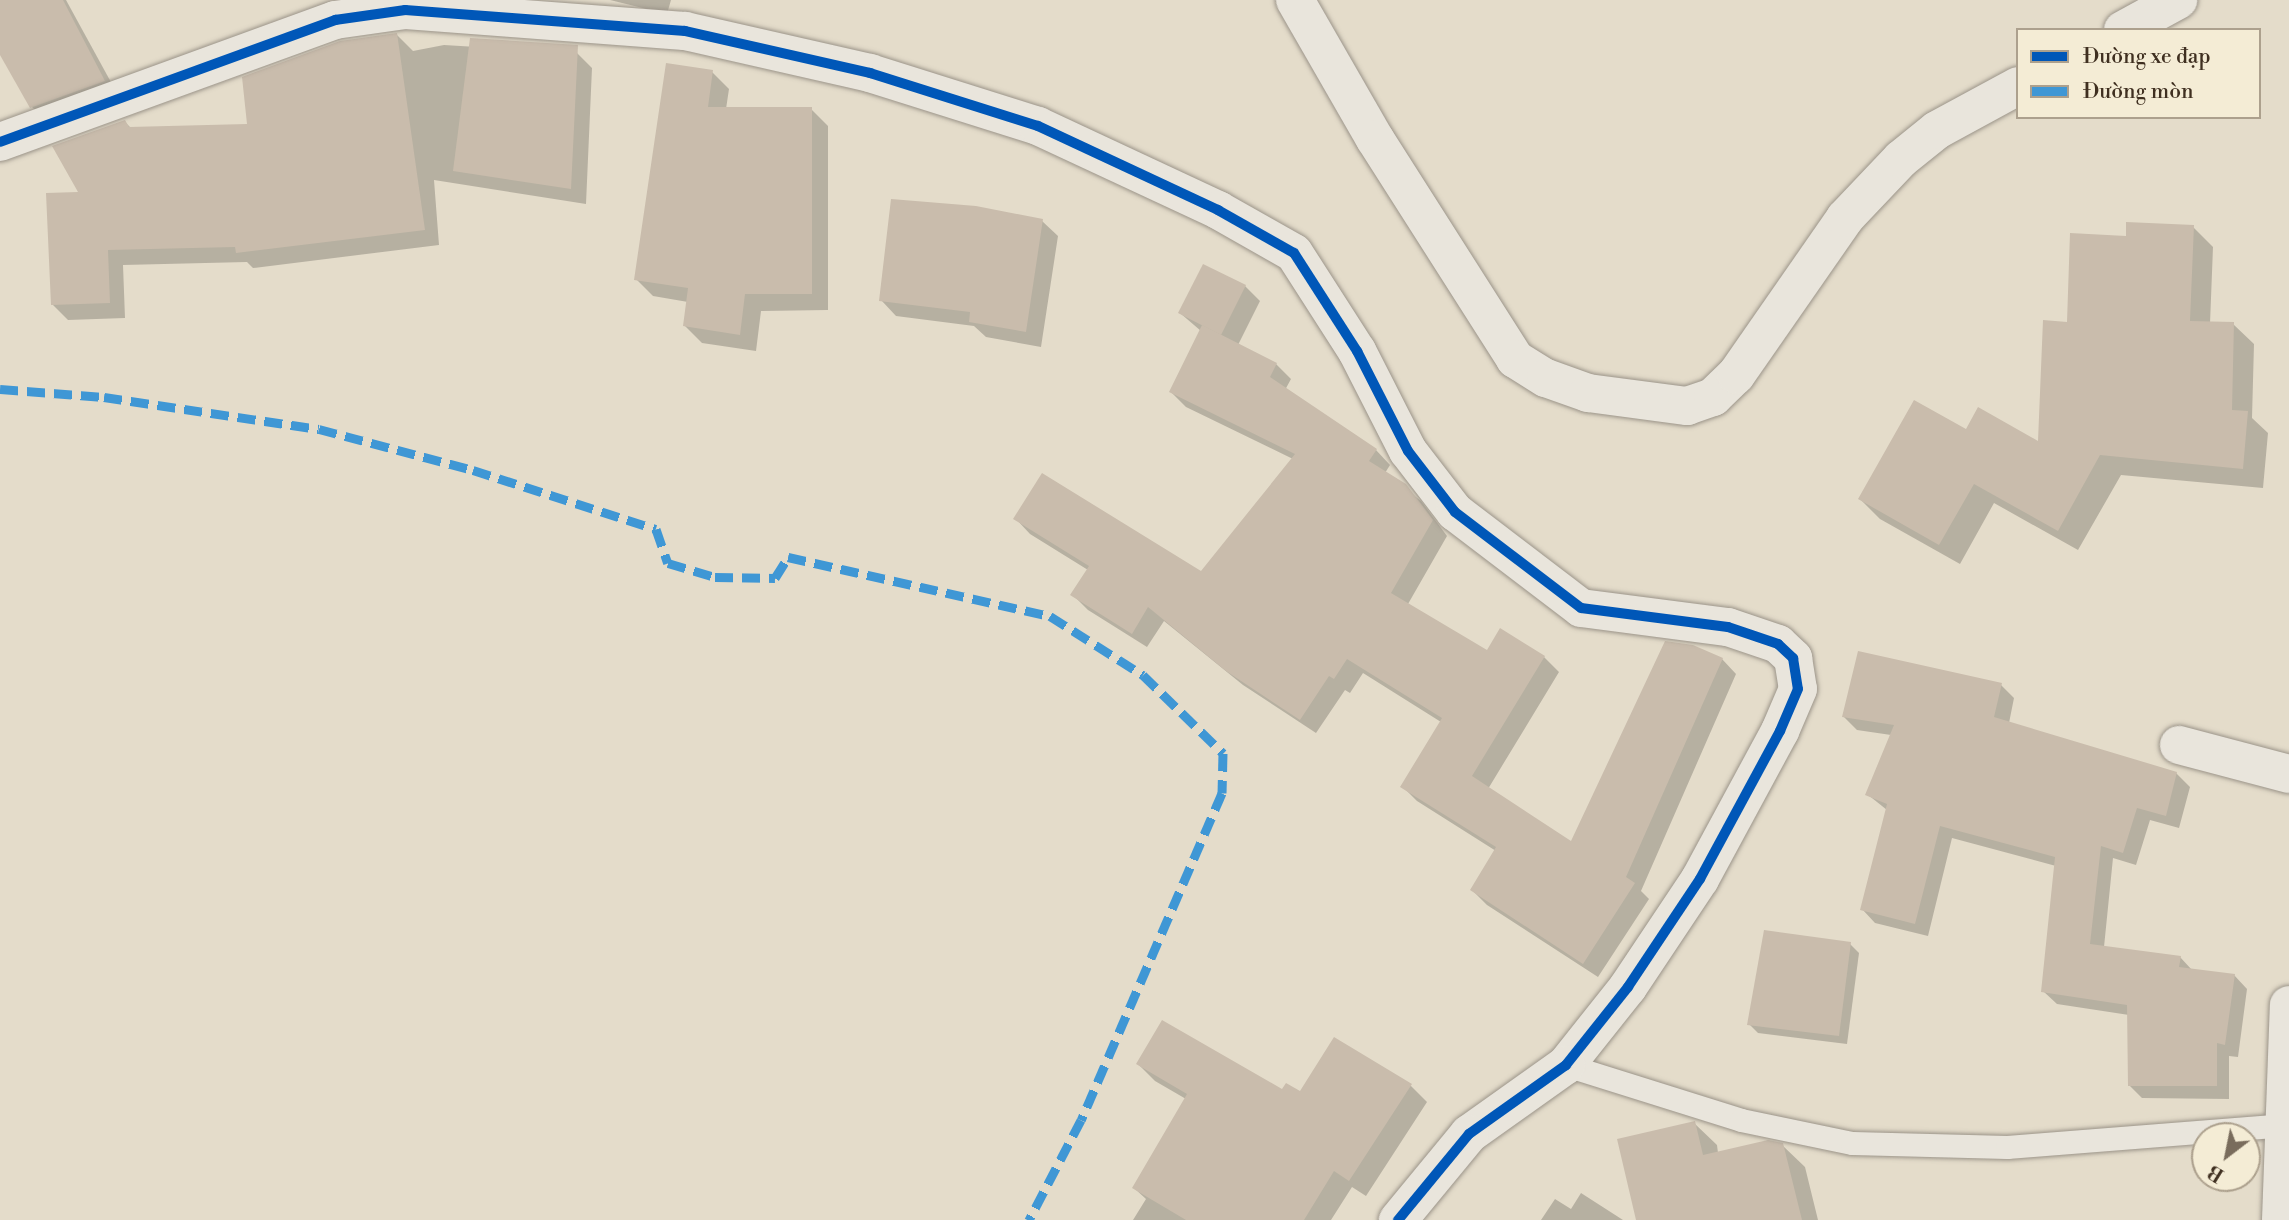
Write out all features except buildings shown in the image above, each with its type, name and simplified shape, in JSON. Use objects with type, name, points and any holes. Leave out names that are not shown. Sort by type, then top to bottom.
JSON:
[{"type":"street","points":[[1295,0],[1375,139],[1515,359],[1546,378],[1588,393],[1687,406],[1713,397],[1736,375],[1845,218],[1901,159],[1937,130],[2016,87]]},
{"type":"street","points":[[2127,28],[2178,0]]},
{"type":"street","points":[[0,142],[335,20],[405,10],[691,16],[1038,126],[1218,210],[1294,253],[1357,351],[1408,452],[1455,512],[1581,608],[1728,627],[1778,644],[1793,658],[1798,689],[1780,732],[1700,878],[1628,987],[1566,1065],[1469,1134],[1398,1220]]},
{"type":"street","points":[[2179,745],[2289,774]]},
{"type":"street","points":[[2281,1220],[2289,1005]]},
{"type":"lane","points":[[1566,1065],[1741,1120],[1852,1143],[2007,1147],[2286,1125]]},
{"type":"marked path","points":[[0,389],[104,397],[319,429],[473,470],[656,529],[668,563],[715,577],[775,578],[788,557],[1050,616],[1143,675],[1223,753],[1222,793],[1081,1120],[1029,1220]]},
{"type":"cycle path","points":[[0,142],[335,20],[405,10],[685,31],[870,73],[1038,126],[1218,210],[1294,253],[1357,351],[1408,451],[1455,512],[1581,608],[1728,627],[1778,644],[1793,658],[1798,689],[1780,731],[1700,879],[1628,987],[1566,1065],[1469,1134],[1398,1220]]}]
